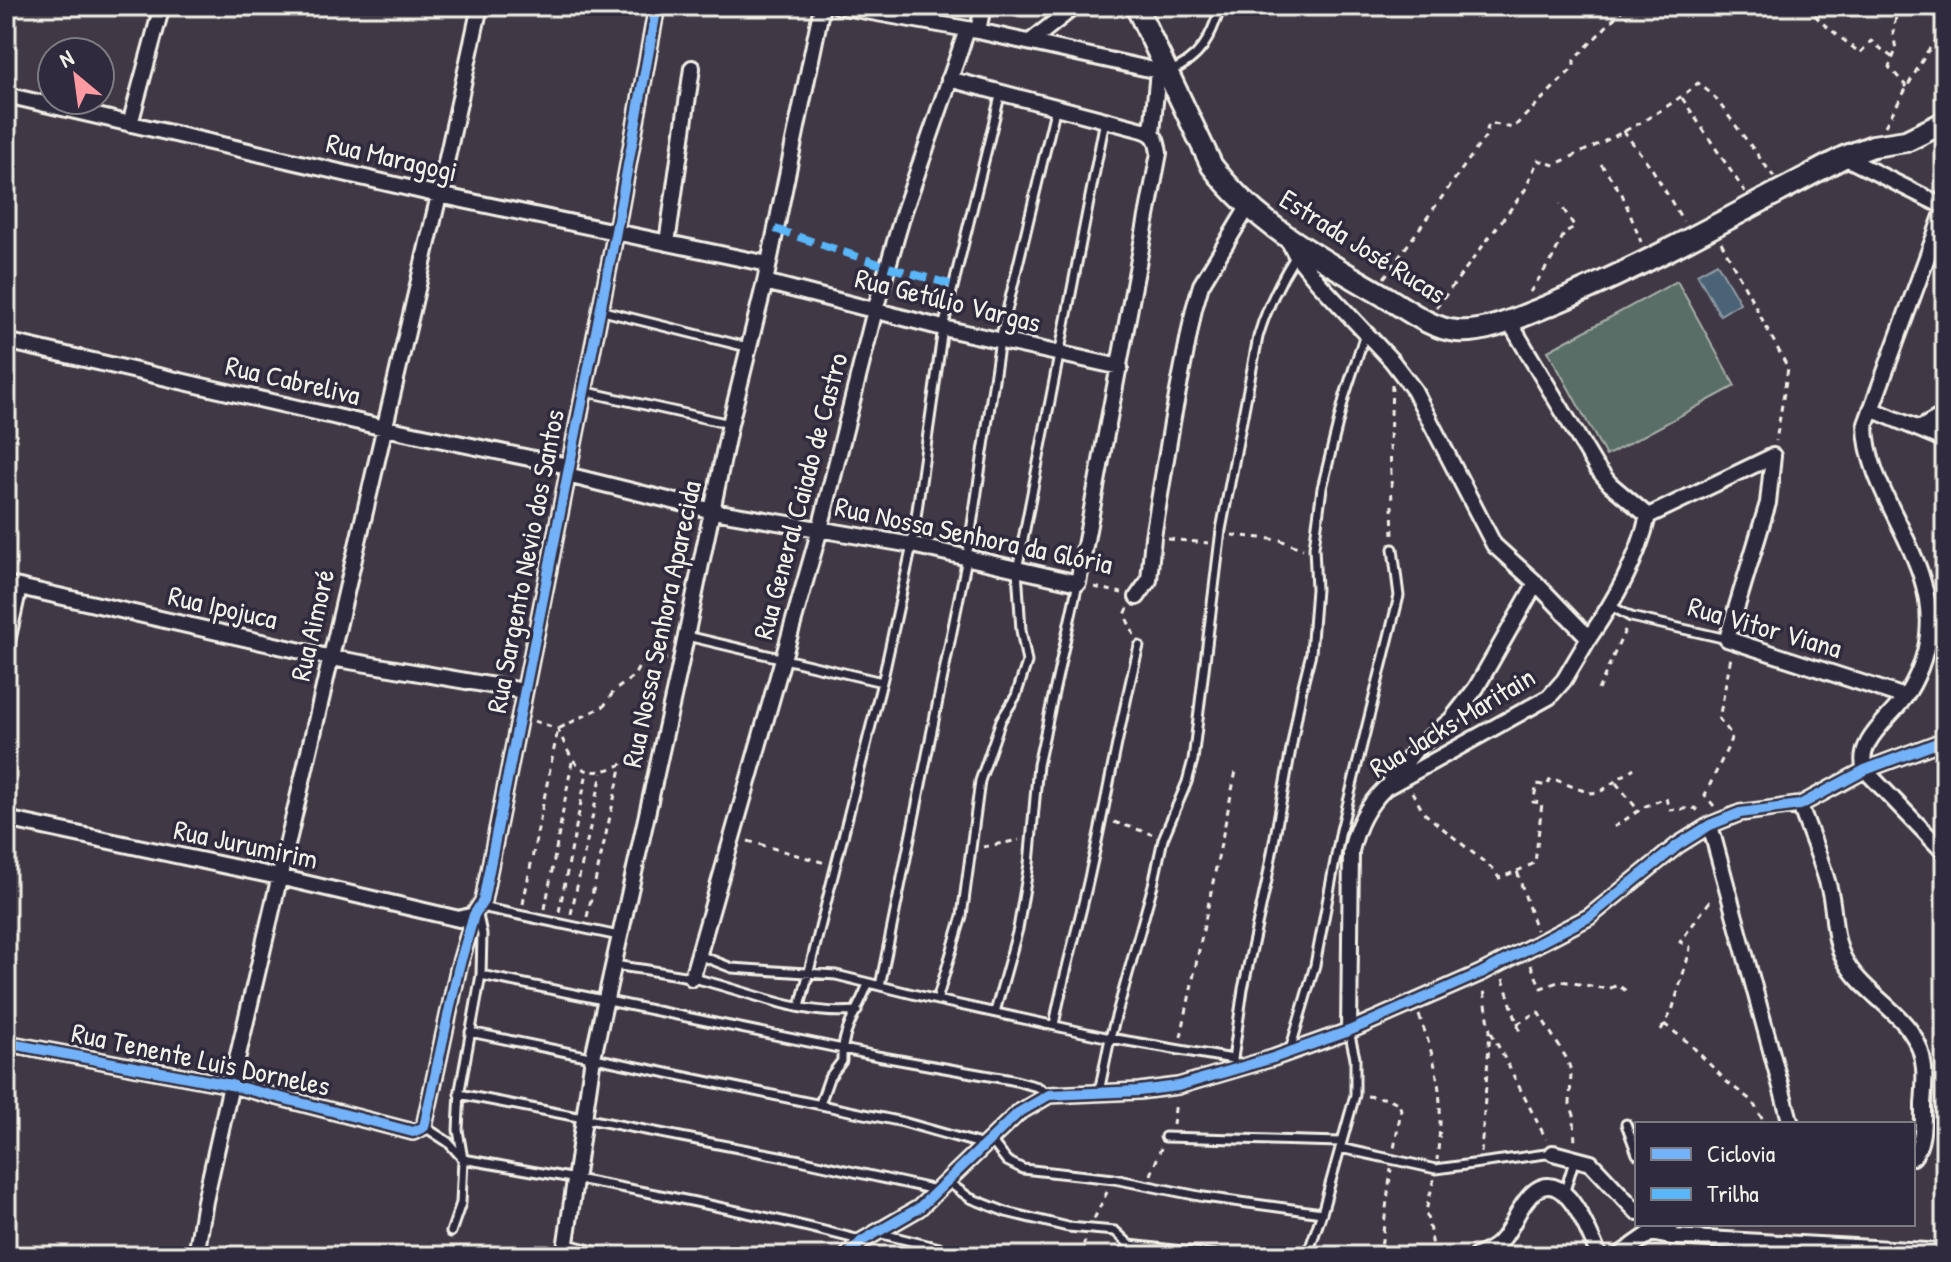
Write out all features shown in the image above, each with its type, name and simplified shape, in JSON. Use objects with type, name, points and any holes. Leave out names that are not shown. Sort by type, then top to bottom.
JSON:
[{"type":"street","points":[[130,124],[162,6]]},
{"type":"street","name":"Rua Aimoré","points":[[196,1256],[231,1085],[439,195],[480,6]]},
{"type":"street","name":"Rua Sargento Nevio dos Santos","points":[[425,1124],[458,970],[477,911],[519,717],[616,231],[657,6]]},
{"type":"street","name":"Rua Nossa Senhora Aparecida","points":[[565,1250],[593,1057],[687,636],[747,347],[765,282],[822,6]]},
{"type":"street","points":[[838,6],[972,30],[1163,72],[1148,131]]},
{"type":"street","name":"Rua General Caiado de Castro","points":[[692,978],[820,529],[875,310],[904,211],[949,79],[983,6]]},
{"type":"street","points":[[1030,42],[1075,6]]},
{"type":"street","name":"Estrada José Rucas","points":[[1136,6],[1163,72],[1212,166],[1248,207],[1292,246],[1426,321],[1457,331],[1509,321],[1600,285],[1844,157],[1873,146],[1906,141],[1945,122]]},
{"type":"street","points":[[667,243],[692,68]]},
{"type":"street","points":[[949,79],[1148,131],[1157,140],[1159,153],[1078,583]]},
{"type":"street","name":"Rua Maragogi","points":[[6,95],[439,195],[768,264]]},
{"type":"street","points":[[1844,157],[1945,208],[1866,424],[1869,451],[1926,586],[1929,612],[1928,637],[1921,666],[1905,697],[1867,745],[1863,763],[1865,770],[1945,853]]},
{"type":"street","points":[[1137,597],[1149,580],[1173,417],[1201,285],[1248,207]]},
{"type":"street","points":[[1292,246],[1318,282],[1392,361],[1414,390],[1494,545],[1589,638]]},
{"type":"street","name":"Rua Getúlio Vargas","points":[[765,282],[943,328],[1120,367]]},
{"type":"street","points":[[1509,321],[1596,467],[1610,484],[1648,516],[1773,456]]},
{"type":"street","name":"Rua Cabreliva","points":[[6,341],[568,470]]},
{"type":"street","points":[[1871,409],[1945,440]]},
{"type":"street","points":[[1919,429],[1945,414]]},
{"type":"street","points":[[1730,640],[1768,503],[1773,456]]},
{"type":"street","name":"Rua Nossa Senhora da Glória","points":[[568,470],[713,511],[912,545],[1078,583]]},
{"type":"street","name":"Rua Jacks Maritain","points":[[1349,1031],[1351,851],[1366,810],[1385,788],[1549,697],[1564,680],[1611,606],[1643,538],[1648,516]]},
{"type":"street","points":[[1385,788],[1417,748],[1451,720],[1476,688],[1536,583]]},
{"type":"street","points":[[6,646],[13,585]]},
{"type":"street","name":"Rua Ipojuca","points":[[13,585],[332,658],[524,691]]},
{"type":"street","name":"Rua Vitor Viana","points":[[1730,640],[1905,697]]},
{"type":"street","points":[[847,1256],[862,1241],[919,1208],[1018,1113],[1049,1095],[1178,1086],[1234,1064],[1289,1052],[1349,1031],[1481,973],[1589,917],[1678,845],[1710,825],[1740,813],[1800,805],[1865,770],[1945,740]]},
{"type":"street","points":[[1800,805],[1830,891],[1842,956],[1861,985],[1897,1014],[1919,1045],[1924,1066],[1923,1132],[1915,1154]]},
{"type":"street","name":"Rua Jurumirim","points":[[6,819],[459,919],[477,911]]},
{"type":"street","points":[[1710,825],[1790,1122]]},
{"type":"street","name":"Rua Tenente Luis Dorneles","points":[[6,1043],[231,1085],[413,1132],[425,1124]]},
{"type":"street","points":[[1553,1153],[1591,1163],[1635,1210]]},
{"type":"street","points":[[1476,1256],[1497,1245],[1526,1200],[1540,1187],[1557,1188],[1579,1210],[1599,1256]]},
{"type":"street","points":[[1618,1256],[1659,1227],[1672,1237],[1945,1252]]},
{"type":"lane","points":[[1163,72],[1187,63],[1206,45],[1221,6]]},
{"type":"lane","points":[[800,1007],[882,682],[912,545],[943,328],[1001,92]]},
{"type":"lane","points":[[880,986],[967,558],[1000,340],[1056,106]]},
{"type":"lane","points":[[937,1000],[962,916],[980,781],[1001,720],[1024,676],[1027,662],[1021,630],[1017,570],[1105,120]]},
{"type":"lane","points":[[1099,1092],[1110,1038],[1163,839],[1193,760],[1219,545],[1258,337],[1292,246]]},
{"type":"lane","points":[[599,310],[747,347]]},
{"type":"lane","points":[[699,955],[732,968],[836,975],[1234,1064],[1243,989],[1311,653],[1316,614],[1314,554],[1322,488],[1345,395],[1366,332]]},
{"type":"lane","points":[[583,391],[730,424]]},
{"type":"lane","points":[[1289,1052],[1315,965],[1341,830],[1399,596],[1393,549]]},
{"type":"lane","points":[[995,1012],[1018,929],[1032,838],[1038,765],[1078,583]]},
{"type":"lane","name":"Rua Vitor Viana","points":[[1611,606],[1631,617],[1730,640]]},
{"type":"lane","points":[[687,636],[882,682]]},
{"type":"lane","points":[[1054,1025],[1139,646]]},
{"type":"lane","points":[[451,1232],[461,1203],[463,1159],[458,1130],[459,1094],[481,975],[482,934],[477,911],[520,916],[619,936]]},
{"type":"lane","points":[[613,965],[692,978],[800,1007],[857,1011]]},
{"type":"lane","points":[[481,975],[842,1049],[1012,1080],[1038,1087],[1049,1095]]},
{"type":"lane","points":[[820,1104],[829,1078],[842,1061],[847,1029],[868,984]]},
{"type":"lane","points":[[1307,1256],[1355,1095],[1355,1058],[1349,1031]]},
{"type":"lane","points":[[470,1032],[820,1104],[987,1142],[1007,1161],[1023,1169],[1322,1213]]},
{"type":"lane","points":[[459,1094],[943,1187],[1006,1212],[1068,1227],[1115,1231],[1130,1245],[1226,1256]]},
{"type":"lane","points":[[425,1124],[463,1159],[775,1218],[862,1241]]},
{"type":"lane","points":[[1626,1124],[1635,1149]]},
{"type":"lane","points":[[1168,1137],[1341,1145],[1436,1169],[1553,1153]]},
{"type":"lane","points":[[1564,1194],[1575,1157]]},
{"type":"lane","points":[[876,1233],[972,1256]]},
{"type":"lane","points":[[565,1250],[614,1256]]},
{"type":"path","points":[[1375,291],[1485,137],[1489,123],[1513,128],[1574,67],[1574,60],[1626,6]]},
{"type":"path","points":[[1807,6],[1821,22],[1860,53],[1871,41],[1893,58]]},
{"type":"path","points":[[1898,6],[1893,32],[1896,50],[1889,67],[1907,87]]},
{"type":"path","points":[[1873,146],[1927,52],[1945,29]]},
{"type":"path","points":[[1426,321],[1525,190],[1538,160],[1554,165],[1623,131],[1682,97],[1698,83],[1713,95],[1783,189]]},
{"type":"path","points":[[1682,97],[1753,205]]},
{"type":"path","points":[[1623,131],[1651,167],[1693,238]]},
{"type":"path","points":[[1601,164],[1622,194],[1648,261]]},
{"type":"path","points":[[1529,293],[1552,259],[1565,232],[1575,227],[1560,204]]},
{"type":"path","points":[[1713,227],[1788,368],[1773,456]]},
{"type":"path","points":[[1392,361],[1390,443],[1393,549]]},
{"type":"path","points":[[1221,533],[1280,540],[1314,554]]},
{"type":"path","points":[[1153,537],[1219,545]]},
{"type":"path","points":[[1137,597],[1130,601],[1125,615],[1139,646]]},
{"type":"path","points":[[1598,690],[1631,617]]},
{"type":"path","points":[[1725,818],[1705,795],[1732,735],[1719,719],[1730,640]]},
{"type":"path","points":[[519,717],[558,729],[604,706],[614,691],[634,676],[642,661],[682,659]]},
{"type":"path","points":[[558,729],[572,762],[587,772],[602,773],[622,764],[584,929]]},
{"type":"path","points":[[520,916],[558,729]]},
{"type":"path","points":[[543,921],[572,762]]},
{"type":"path","points":[[1404,778],[1424,813],[1494,870],[1499,878],[1535,863],[1542,803],[1533,802],[1537,784],[1547,786],[1551,778],[1589,793],[1600,792],[1634,768]]},
{"type":"path","points":[[1179,1050],[1236,771]]},
{"type":"path","points":[[557,923],[587,772]]},
{"type":"path","points":[[569,926],[602,773]]},
{"type":"path","points":[[1615,782],[1639,811]]},
{"type":"path","points":[[1614,827],[1666,798],[1669,810],[1695,808],[1710,825]]},
{"type":"path","points":[[1102,818],[1163,839]]},
{"type":"path","points":[[733,837],[836,866]]},
{"type":"path","points":[[971,849],[1032,838]]},
{"type":"path","points":[[1517,871],[1540,941]]},
{"type":"path","points":[[1661,1030],[1684,978],[1690,947],[1680,942],[1716,894]]},
{"type":"path","points":[[1524,951],[1541,988],[1561,981],[1608,989],[1618,985],[1630,994]]},
{"type":"path","points":[[1499,964],[1520,1032]]},
{"type":"path","points":[[1480,1165],[1490,1031],[1481,973]]},
{"type":"path","points":[[1415,1004],[1434,1056],[1442,1113],[1436,1169],[1426,1211],[1435,1256]]},
{"type":"path","points":[[1517,1024],[1538,1012],[1567,1059],[1571,1071],[1570,1104],[1574,1115],[1575,1157]]},
{"type":"path","points":[[1664,1024],[1752,1101],[1764,1122]]},
{"type":"path","points":[[1490,1031],[1553,1153]]},
{"type":"path","points":[[1147,1186],[1168,1137],[1178,1086]]},
{"type":"green space","points":[[1677,281],[1735,386],[1606,456],[1548,351]]},
{"type":"water","points":[[1717,263],[1740,303],[1720,315],[1697,274]]},
{"type":"marked path","points":[[775,229],[953,285]]},
{"type":"cycle path","points":[[6,1043],[231,1085],[413,1132],[424,1127],[458,970],[474,915],[483,901],[616,231],[657,6]]},
{"type":"cycle path","points":[[847,1256],[862,1241],[919,1208],[1018,1113],[1049,1095],[1178,1086],[1273,1058],[1349,1031],[1481,973],[1589,917],[1678,845],[1710,825],[1740,813],[1800,805],[1865,770],[1945,740]]}]
